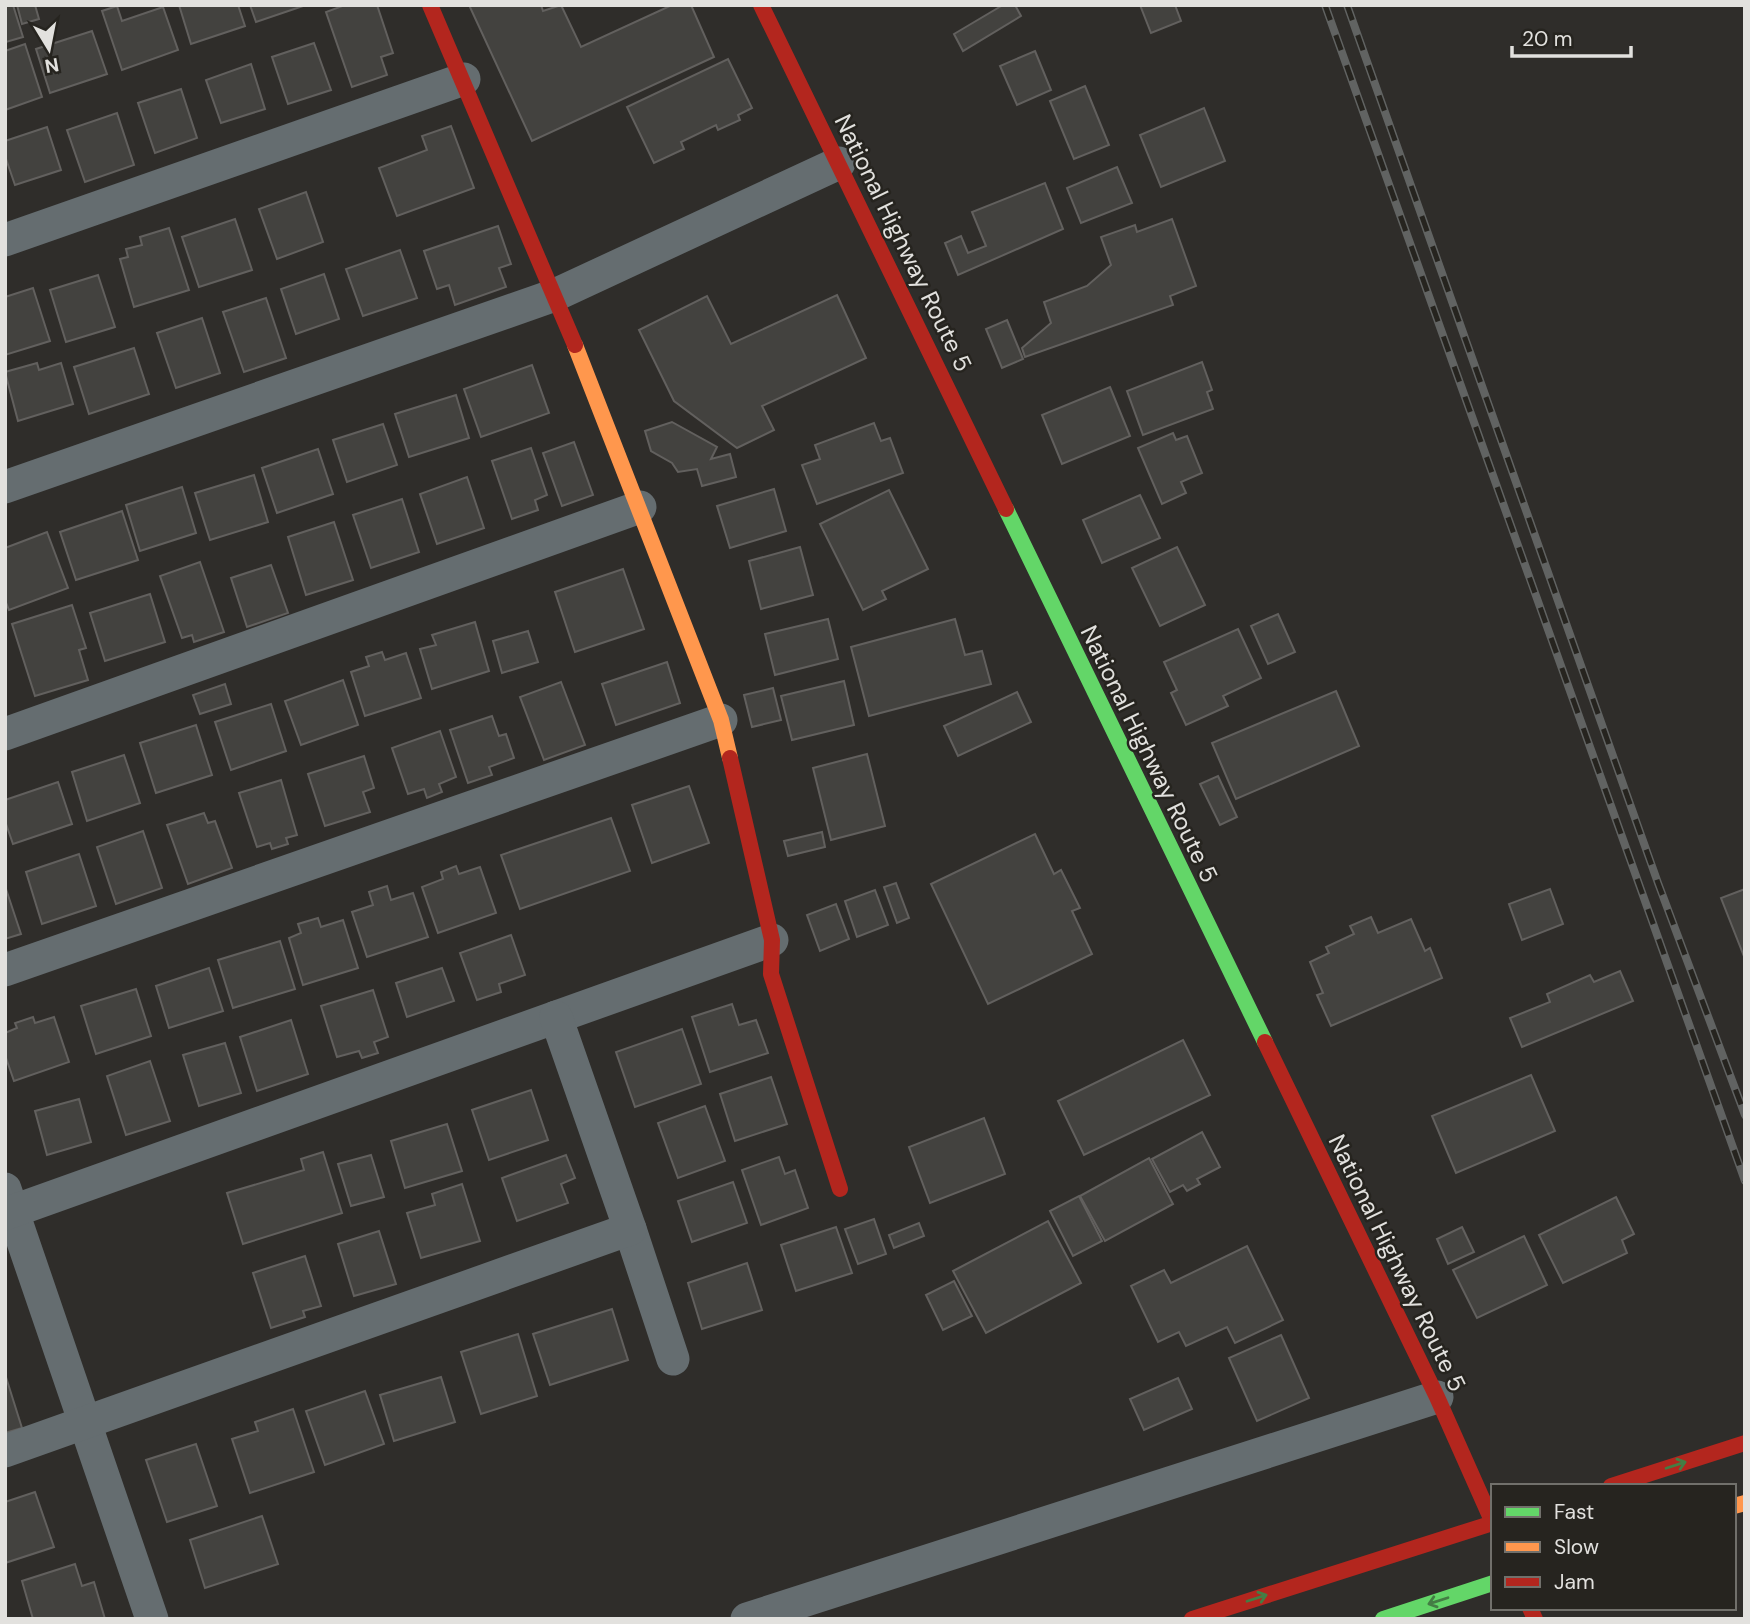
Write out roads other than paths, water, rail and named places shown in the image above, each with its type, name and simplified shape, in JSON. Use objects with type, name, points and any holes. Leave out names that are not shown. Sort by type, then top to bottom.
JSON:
[{"type":"main road","points":[[430,5],[555,295],[722,720],[772,940],[771,974],[840,1189]]},
{"type":"main road","name":"National Highway Route 5","points":[[761,5],[1437,1397],[1491,1518]]},
{"type":"main road","points":[[1617,1484],[1745,1443]]},
{"type":"main road","points":[[1192,1619],[1491,1524]]},
{"type":"main road","points":[[1383,1619],[1491,1584]]},
{"type":"street","points":[[5,240],[464,79]]},
{"type":"street","points":[[5,487],[555,295],[839,163]]},
{"type":"street","points":[[5,734],[640,506]]},
{"type":"street","points":[[5,970],[722,720]]},
{"type":"street","points":[[152,1619],[86,1422],[8,1205],[772,940]]},
{"type":"street","points":[[556,1017],[673,1359]]},
{"type":"street","points":[[5,1451],[630,1229]]},
{"type":"street","points":[[747,1619],[1437,1397]]},
{"type":"railway","points":[[1325,5],[1745,1181]]},
{"type":"railway","points":[[1347,5],[1658,883],[1745,1115]]}]
